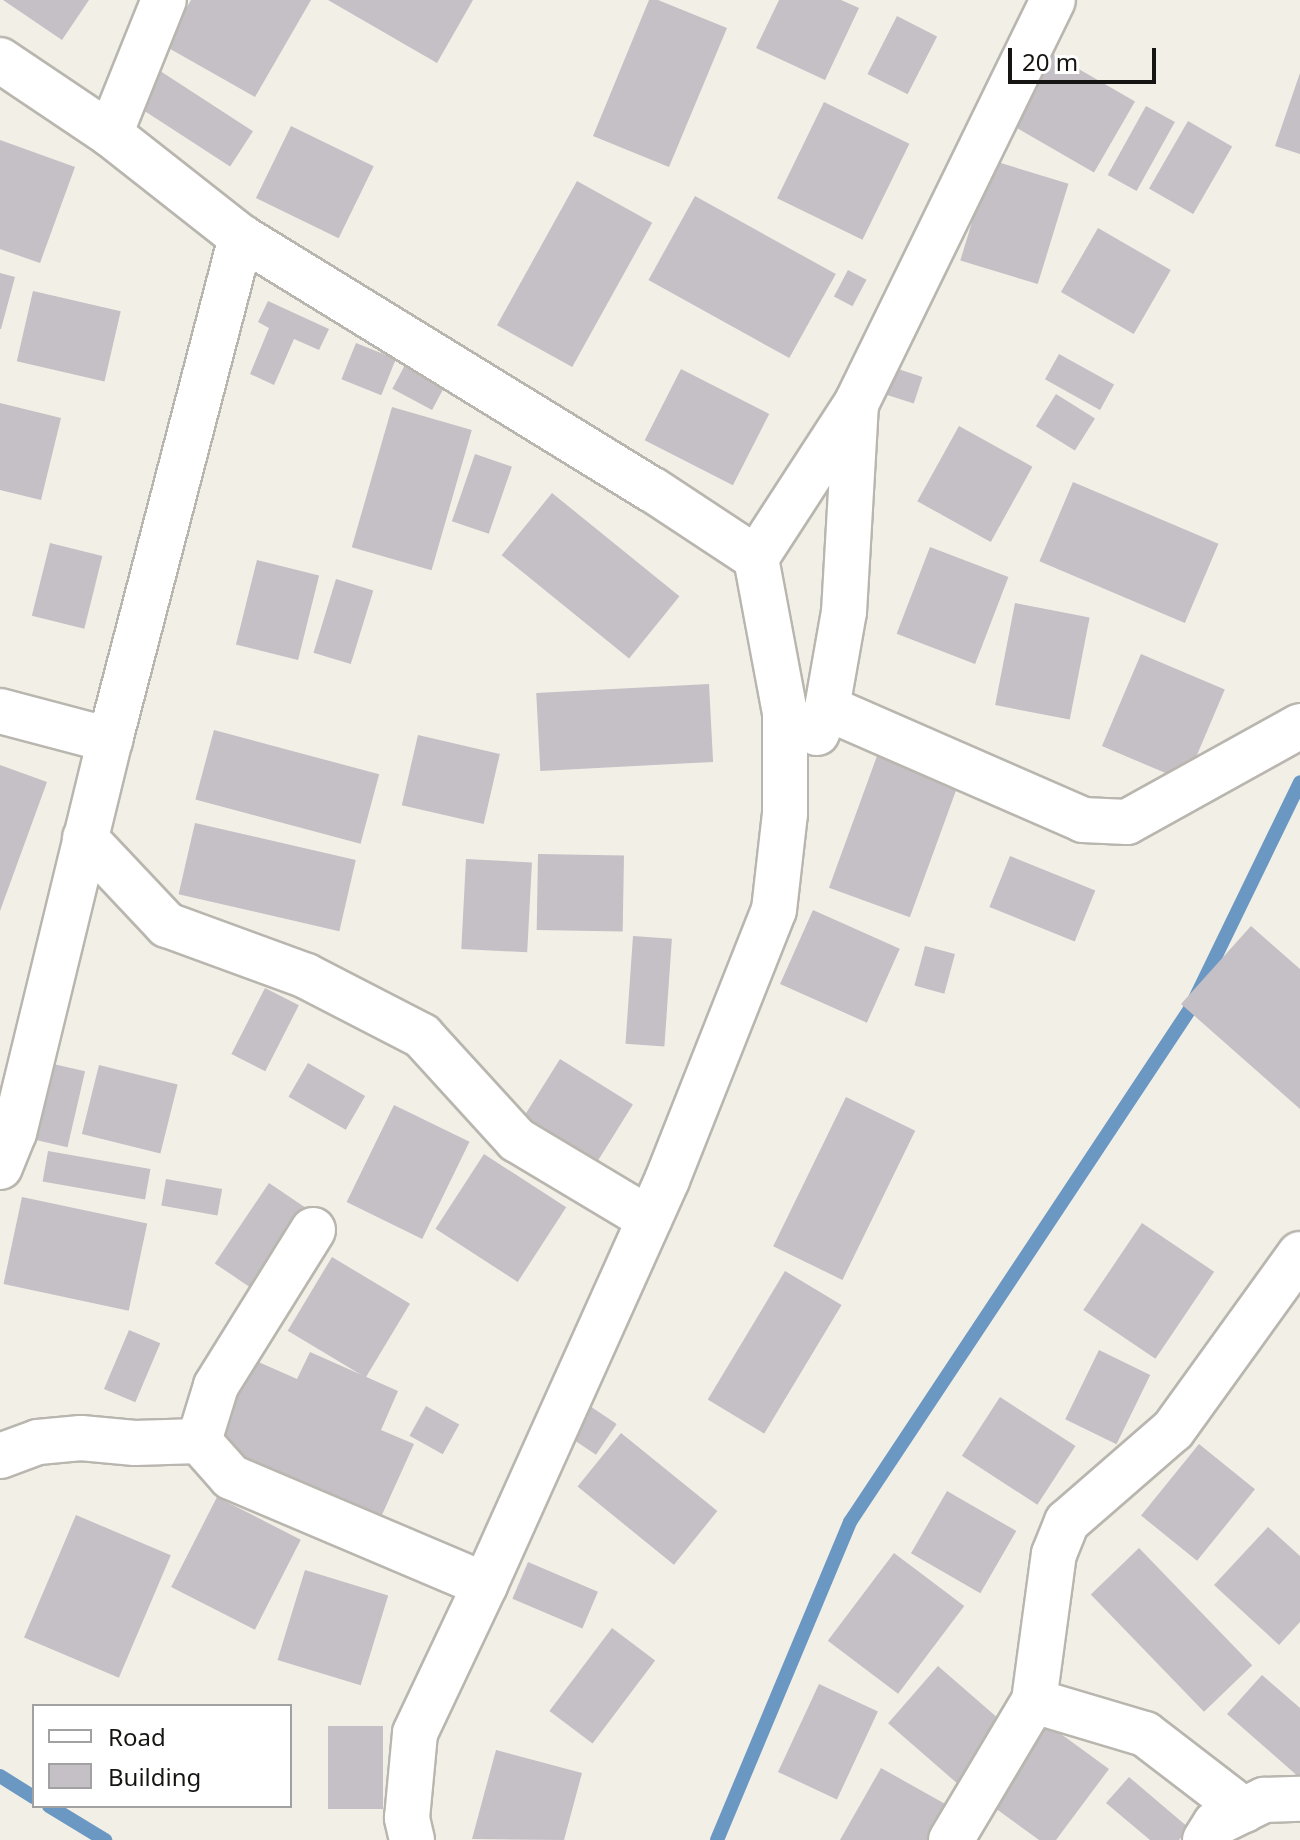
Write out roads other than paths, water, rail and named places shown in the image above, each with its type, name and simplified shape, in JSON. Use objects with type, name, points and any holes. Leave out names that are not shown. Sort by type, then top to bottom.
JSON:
[{"type":"street","points":[[110,134],[164,0]]},
{"type":"street","points":[[412,1840],[407,1818],[415,1733],[649,1219],[774,910],[785,814],[785,713],[756,558],[856,404],[1053,0]]},
{"type":"street","points":[[0,60],[110,134],[241,237],[653,490],[756,558]]},
{"type":"street","points":[[0,1167],[14,1133],[85,838],[241,237]]},
{"type":"street","points":[[785,814],[827,708],[844,612],[856,404]]},
{"type":"street","points":[[827,708],[1083,820],[1127,822],[1300,726]]},
{"type":"street","points":[[0,711],[110,740]]},
{"type":"street","points":[[85,838],[167,925],[306,976],[422,1036],[517,1140],[649,1219]]},
{"type":"street","points":[[199,1441],[216,1386],[313,1230]]},
{"type":"street","points":[[951,1840],[1034,1701],[1054,1554],[1067,1522],[1173,1430],[1300,1254]]},
{"type":"street","points":[[0,1456],[38,1442],[81,1438],[135,1443],[199,1441]]},
{"type":"street","points":[[199,1441],[231,1477],[485,1585]]},
{"type":"street","points":[[1034,1701],[1145,1734],[1244,1810]]},
{"type":"street","points":[[1205,1840],[1215,1824],[1264,1800],[1300,1799]]},
{"type":"waterway","points":[[717,1840],[850,1522],[1190,1009],[1300,782]]},
{"type":"waterway","points":[[0,1776],[32,1796]]},
{"type":"waterway","points":[[52,1808],[105,1840]]}]
